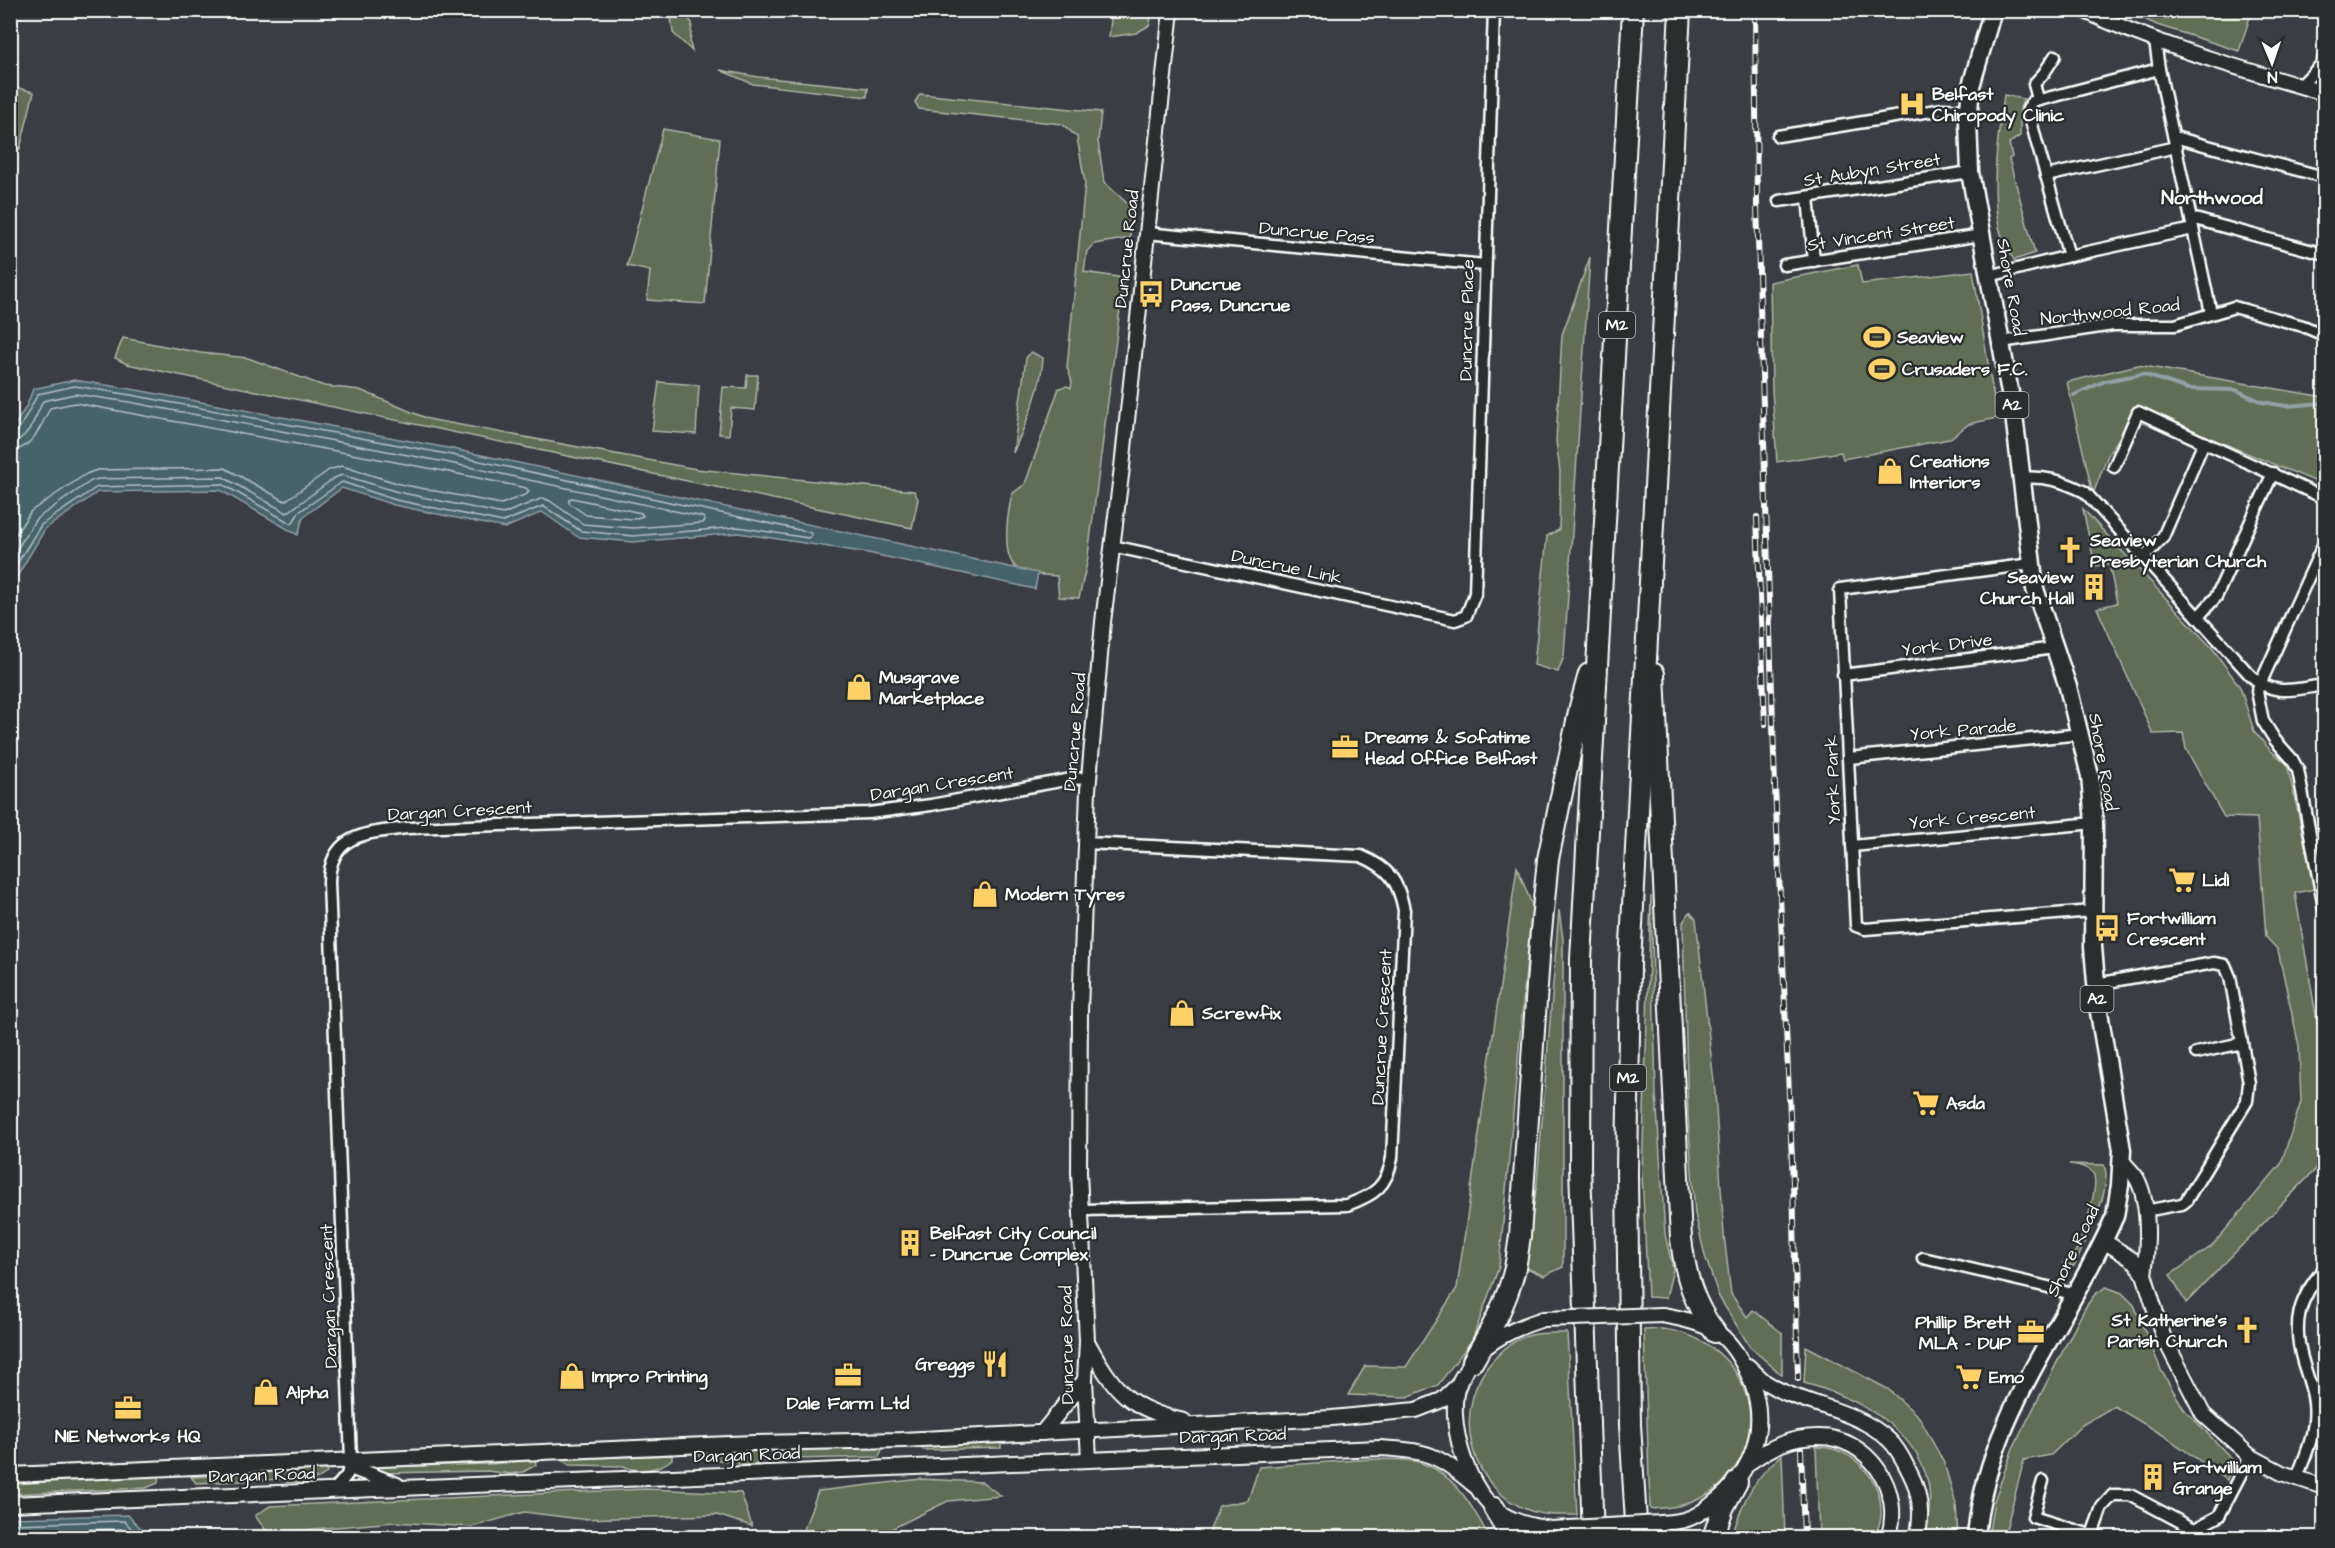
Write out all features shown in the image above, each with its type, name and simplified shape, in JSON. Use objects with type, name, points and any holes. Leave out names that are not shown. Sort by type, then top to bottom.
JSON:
[{"type":"highway","name":"M2","points":[[1593,1538],[1580,1167],[1581,959],[1633,10]]},
{"type":"highway","name":"M2","points":[[1637,1538],[1630,1425],[1627,1174],[1630,963],[1680,10]]},
{"type":"highway","points":[[1647,618],[1657,690],[1681,1239],[1684,1268],[1695,1299],[1703,1316],[1715,1332]]},
{"type":"highway","points":[[1473,1361],[1492,1327],[1514,1274],[1521,1225],[1540,942],[1548,859],[1580,707],[1599,640]]},
{"type":"highway","points":[[1713,1538],[1723,1508],[1737,1482]]},
{"type":"highway","points":[[1494,1508],[1512,1538]]},
{"type":"main road","name":"Shore Road","points":[[1976,1538],[1987,1476],[2005,1423],[2104,1241],[2115,1216],[2122,1161],[2096,984],[2093,947],[2094,823],[2090,776],[2081,734],[2039,604],[2001,342],[1970,172],[1968,110],[1976,64],[1993,10]]},
{"type":"street","name":"Duncrue Road","points":[[1089,1460],[1085,1380],[1087,1341],[1081,1210],[1080,1011],[1089,778],[1171,10]]},
{"type":"street","name":"Duncrue Place","points":[[1455,620],[1466,616],[1475,594],[1494,10]]},
{"type":"street","points":[[2084,10],[2155,41],[2325,93]]},
{"type":"street","points":[[2155,41],[2211,313]]},
{"type":"street","points":[[2038,99],[2034,84],[2055,56]]},
{"type":"street","points":[[2300,86],[2324,64]]},
{"type":"street","points":[[2069,256],[2028,109],[2032,102],[2038,99],[2159,69]]},
{"type":"street","points":[[1778,136],[1943,109],[1968,110]]},
{"type":"street","points":[[2046,176],[2175,142],[2325,177]]},
{"type":"street","name":"St Aubyn Street","points":[[1779,201],[1970,172]]},
{"type":"street","points":[[1808,197],[1814,261]]},
{"type":"street","points":[[1989,276],[2192,224],[2325,254]]},
{"type":"street","name":"Duncrue Pass","points":[[1146,233],[1485,265]]},
{"type":"street","name":"St Vincent Street","points":[[1784,266],[1982,235]]},
{"type":"street","name":"Northwood Road","points":[[2001,342],[2113,325],[2175,325],[2234,307],[2303,326],[2325,335]]},
{"type":"street","points":[[2114,467],[2138,412],[2325,498]]},
{"type":"street","points":[[2144,557],[2163,537],[2204,442]]},
{"type":"street","points":[[2198,617],[2216,597],[2273,473]]},
{"type":"street","points":[[2021,478],[2056,479],[2085,492],[2260,684],[2279,691],[2325,685]]},
{"type":"street","points":[[2325,543],[2258,691],[2263,721],[2298,770],[2321,871],[2325,908]]},
{"type":"street","name":"Duncrue Link","points":[[1112,546],[1455,620]]},
{"type":"street","name":"York Park","points":[[2032,564],[1840,589],[1857,926],[1865,928],[2094,911]]},
{"type":"street","name":"York Drive","points":[[1844,675],[2055,648]]},
{"type":"street","name":"York Parade","points":[[1849,758],[2081,734]]},
{"type":"street","name":"Dargan Crescent","points":[[351,1463],[329,887],[329,866],[338,850],[349,839],[373,832],[407,828],[861,814],[931,806],[1071,779],[1089,778]]},
{"type":"street","name":"York Crescent","points":[[1852,846],[2094,823]]},
{"type":"street","name":"Duncrue Crescent","points":[[1081,1210],[1347,1204],[1364,1199],[1381,1187],[1389,1172],[1392,1158],[1404,910],[1401,893],[1393,880],[1379,864],[1360,856],[1086,843]]},
{"type":"street","points":[[2096,984],[2214,963],[2225,965],[2230,977],[2249,1083],[2247,1101],[2186,1201],[2182,1204],[2145,1211]]},
{"type":"street","points":[[2196,1053],[2242,1043]]},
{"type":"street","points":[[2122,1161],[2137,1178],[2145,1211],[2148,1255],[2144,1274]]},
{"type":"street","points":[[2104,1241],[2136,1262],[2144,1274],[2163,1336],[2203,1413],[2250,1455],[2282,1473],[2325,1487]]},
{"type":"street","points":[[1923,1258],[2074,1295]]},
{"type":"street","points":[[2297,1477],[2309,1450],[2314,1426],[2314,1402],[2297,1337],[2297,1321],[2315,1280],[2325,1269]]},
{"type":"street","points":[[1742,1361],[1754,1387],[1758,1405],[1758,1428],[1750,1462],[1737,1482],[1723,1496],[1702,1512],[1685,1520],[1551,1529],[1525,1525],[1494,1508],[1475,1486],[1461,1451],[1455,1409],[1459,1384],[1473,1361],[1503,1336],[1523,1325],[1543,1319],[1662,1315],[1684,1319],[1715,1332],[1765,1382],[1777,1389],[1862,1422],[1890,1441],[1914,1481],[1919,1497],[1921,1509],[1917,1538]]},
{"type":"street","points":[[1087,1341],[1108,1379],[1123,1395],[1141,1408],[1199,1424]]},
{"type":"street","points":[[1042,1433],[1085,1380]]},
{"type":"street","name":"Dargan Road","points":[[10,1475],[1087,1432],[1391,1414],[1416,1410],[1442,1400],[1459,1384]]},
{"type":"street","points":[[1750,1462],[1772,1447],[1796,1439],[1819,1436],[1850,1444],[1864,1454],[1883,1476],[1892,1506],[1888,1538]]},
{"type":"street","name":"Dargan Road","points":[[10,1504],[1380,1448],[1414,1450],[1433,1455],[1453,1467],[1475,1486]]},
{"type":"street","points":[[2178,1538],[2219,1516],[2250,1455]]},
{"type":"street","points":[[334,1490],[347,1475],[351,1463],[404,1487]]},
{"type":"street","points":[[2043,1481],[2033,1517],[2096,1536],[2102,1507],[2113,1495],[2130,1495],[2194,1529]]},
{"type":"green space","points":[[1112,11],[1151,11],[1150,25],[1136,33],[1109,37]]},
{"type":"green space","points":[[2127,11],[2252,11],[2239,51],[2157,25]]},
{"type":"green space","points":[[686,15],[692,23],[690,43],[692,51],[673,33],[671,17]]},
{"type":"green space","points":[[720,70],[758,77],[868,88],[867,97],[753,84]]},
{"type":"green space","points":[[10,86],[34,92],[20,149],[11,150]]},
{"type":"green space","points":[[920,94],[1101,112],[1098,141],[1104,182],[1130,206],[1130,238],[1094,244],[1087,251],[1084,272],[1124,278],[1087,563],[1079,598],[1059,597],[1057,576],[1028,573],[1013,565],[1007,546],[1012,494],[1025,484],[1059,388],[1067,386],[1071,388],[1072,382],[1067,367],[1085,183],[1077,137],[1062,124],[919,109],[915,102]]},
{"type":"green space","points":[[2004,95],[2024,99],[2020,108],[2020,136],[2009,143],[2012,157],[2009,159],[2035,253],[2014,260],[2005,244],[1997,218],[1996,164]]},
{"type":"green space","points":[[663,129],[720,139],[705,304],[647,300],[650,271],[627,266]]},
{"type":"green space","points":[[1590,257],[1564,656],[1558,672],[1534,665],[1547,536],[1559,530],[1560,471],[1556,441],[1562,335]]},
{"type":"green space","name":"Seaview","points":[[1858,265],[1862,284],[1973,271],[1997,418],[1969,424],[1949,439],[1843,459],[1841,452],[1777,462],[1772,390],[1770,282]]},
{"type":"green space","points":[[123,338],[201,353],[248,358],[324,386],[360,390],[428,419],[696,469],[914,491],[918,499],[912,528],[127,364],[115,358]]},
{"type":"green space","points":[[1031,352],[1043,358],[1042,371],[1032,407],[1013,453],[1026,358]]},
{"type":"green space","points":[[2138,365],[2324,397],[2324,485],[2138,408],[2108,455],[2093,494],[2067,382]]},
{"type":"green space","points":[[747,375],[758,375],[755,410],[731,408],[729,435],[719,434],[723,387],[746,388]]},
{"type":"green space","points":[[659,382],[699,385],[696,434],[652,431]]},
{"type":"green space","points":[[2083,509],[2213,649],[2240,687],[2254,731],[2270,750],[2287,764],[2315,889],[2295,893],[2324,1062],[2324,1137],[2315,1170],[2186,1303],[2170,1275],[2212,1246],[2281,1164],[2301,1102],[2299,1046],[2278,950],[2266,937],[2257,818],[2224,817],[2186,749],[2183,733],[2153,734],[2097,608],[2117,603],[2109,564],[2095,566]]},
{"type":"green space","points":[[1517,867],[1532,905],[1499,1267],[1472,1340],[1438,1385],[1407,1397],[1348,1395],[1365,1366],[1406,1367],[1457,1288]]},
{"type":"green space","points":[[1651,896],[1656,1094],[1665,1234],[1673,1269],[1666,1298],[1648,1297],[1642,1174]]},
{"type":"green space","points":[[1559,910],[1563,939],[1563,1267],[1544,1276],[1525,1267],[1537,1183]]},
{"type":"green space","points":[[1690,912],[1696,919],[1715,1092],[1724,1235],[1731,1294],[1747,1317],[1753,1310],[1782,1333],[1782,1375],[1750,1347],[1719,1297],[1705,1256],[1695,1214],[1688,1116],[1683,922]]},
{"type":"green space","points":[[2069,1164],[2104,1165],[2106,1175],[2102,1201],[2074,1266],[2063,1263],[2073,1256],[2081,1238],[2093,1199],[2094,1178],[2092,1172],[2087,1168]]},
{"type":"green space","points":[[2106,1287],[2122,1293],[2134,1305],[2162,1372],[2184,1409],[2234,1461],[2227,1480],[2163,1435],[2114,1406],[2082,1425],[2051,1455],[2024,1460],[2004,1537],[1988,1537],[1994,1501],[2013,1448],[2085,1308],[2095,1294]]},
{"type":"green space","points":[[1662,1329],[1693,1337],[1719,1353],[1737,1375],[1747,1400],[1750,1427],[1744,1453],[1728,1477],[1703,1497],[1691,1503],[1650,1509],[1644,1330]]},
{"type":"green space","points":[[1567,1333],[1577,1515],[1531,1511],[1509,1500],[1492,1484],[1479,1465],[1471,1444],[1469,1421],[1472,1398],[1481,1376],[1503,1350],[1526,1336]]},
{"type":"green space","points":[[1806,1346],[1888,1389],[1919,1417],[1944,1463],[1956,1504],[1958,1537],[1925,1537],[1930,1495],[1921,1462],[1910,1445],[1880,1417],[1843,1396],[1804,1383]]},
{"type":"green space","points":[[1001,1441],[1001,1448],[923,1450],[919,1445]]},
{"type":"green space","points":[[883,1447],[879,1457],[794,1459],[800,1450]]},
{"type":"green space","points":[[1816,1447],[1842,1452],[1863,1467],[1871,1477],[1880,1501],[1881,1518],[1875,1537],[1819,1537]]},
{"type":"green space","points":[[762,1451],[762,1461],[755,1465],[739,1465],[736,1461],[705,1459],[693,1454]]},
{"type":"green space","points":[[672,1455],[672,1459],[662,1465],[642,1470],[624,1466],[570,1465],[559,1459]]},
{"type":"green space","points":[[1782,1455],[1785,1537],[1732,1537],[1740,1513],[1756,1482]]},
{"type":"green space","points":[[1372,1459],[1418,1462],[1442,1474],[1461,1492],[1489,1537],[1210,1537],[1210,1530],[1219,1506],[1248,1500],[1259,1467]]},
{"type":"green space","points":[[535,1460],[536,1465],[523,1472],[510,1474],[487,1471],[382,1473],[376,1472],[375,1467],[491,1464]]},
{"type":"green space","points":[[325,1469],[327,1473],[322,1476],[302,1482],[286,1482],[283,1479],[196,1483],[191,1477]]},
{"type":"green space","points":[[159,1476],[158,1483],[146,1488],[11,1494],[11,1484]]},
{"type":"green space","points":[[921,1479],[982,1482],[1001,1496],[948,1501],[875,1537],[801,1537],[818,1491]]},
{"type":"green space","points":[[646,1489],[741,1493],[752,1526],[717,1515],[580,1519],[524,1512],[472,1527],[395,1522],[268,1533],[255,1516],[270,1506]]},
{"type":"water","points":[[74,380],[448,448],[1038,573],[1035,589],[868,553],[738,533],[633,542],[578,537],[542,512],[505,528],[394,505],[342,488],[303,517],[298,535],[220,490],[98,492],[45,529],[11,587],[11,432],[27,405],[33,389]]},
{"type":"water","points":[[128,1515],[149,1537],[11,1537],[11,1518]]},
{"type":"waterway","points":[[2074,395],[2105,381],[2143,374],[2188,389],[2236,390],[2262,402],[2286,406],[2324,403]]},
{"type":"railway","points":[[1755,10],[1757,204],[1765,475],[1775,786],[1793,1182],[1798,1379]]},
{"type":"railway","points":[[1757,517],[1765,724]]},
{"type":"railway","points":[[1801,1449],[1804,1538]]},
{"type":"place","name":"Belfast Chiropody Clinic","points":[[1912,104]]},
{"type":"place","name":"Duncrue Pass, Duncrue","points":[[1151,294]]},
{"type":"place","name":"Seaview","points":[[1877,337]]},
{"type":"place","name":"Crusaders F.C.","points":[[1882,369]]},
{"type":"place","name":"Creations Interiors","points":[[1890,471]]},
{"type":"place","name":"Seaview Presbyterian Church","points":[[2070,550]]},
{"type":"place","name":"Seaview Church Hall","points":[[2094,587]]},
{"type":"place","name":"Musgrave Marketplace","points":[[859,687]]},
{"type":"place","name":"Dreams & Sofatime Head Office Belfast","points":[[1345,747]]},
{"type":"place","name":"Lidl","points":[[2182,880]]},
{"type":"place","name":"Modern Tyres","points":[[985,894]]},
{"type":"place","name":"Fortwilliam Crescent","points":[[2107,928]]},
{"type":"place","name":"Screwfix","points":[[1182,1013]]},
{"type":"place","name":"Asda","points":[[1926,1103]]},
{"type":"place","name":"Belfast City Council - Duncrue Complex","points":[[910,1243]]},
{"type":"place","name":"St Katherine's Parish Church","points":[[2247,1330]]},
{"type":"place","name":"Phillip Brett MLA - DUP","points":[[2031,1332]]},
{"type":"place","name":"Greggs","points":[[995,1364]]},
{"type":"place","name":"Dale Farm Ltd","points":[[848,1375]]},
{"type":"place","name":"Impro Printing","points":[[572,1376]]},
{"type":"place","name":"Emo","points":[[1969,1377]]},
{"type":"place","name":"Alpha","points":[[266,1392]]},
{"type":"place","name":"NIE Networks HQ","points":[[128,1408]]},
{"type":"place","name":"Fortwilliam Grange","points":[[2153,1477]]},
{"type":"district","name":"Northwood","points":[[2212,198]]}]
